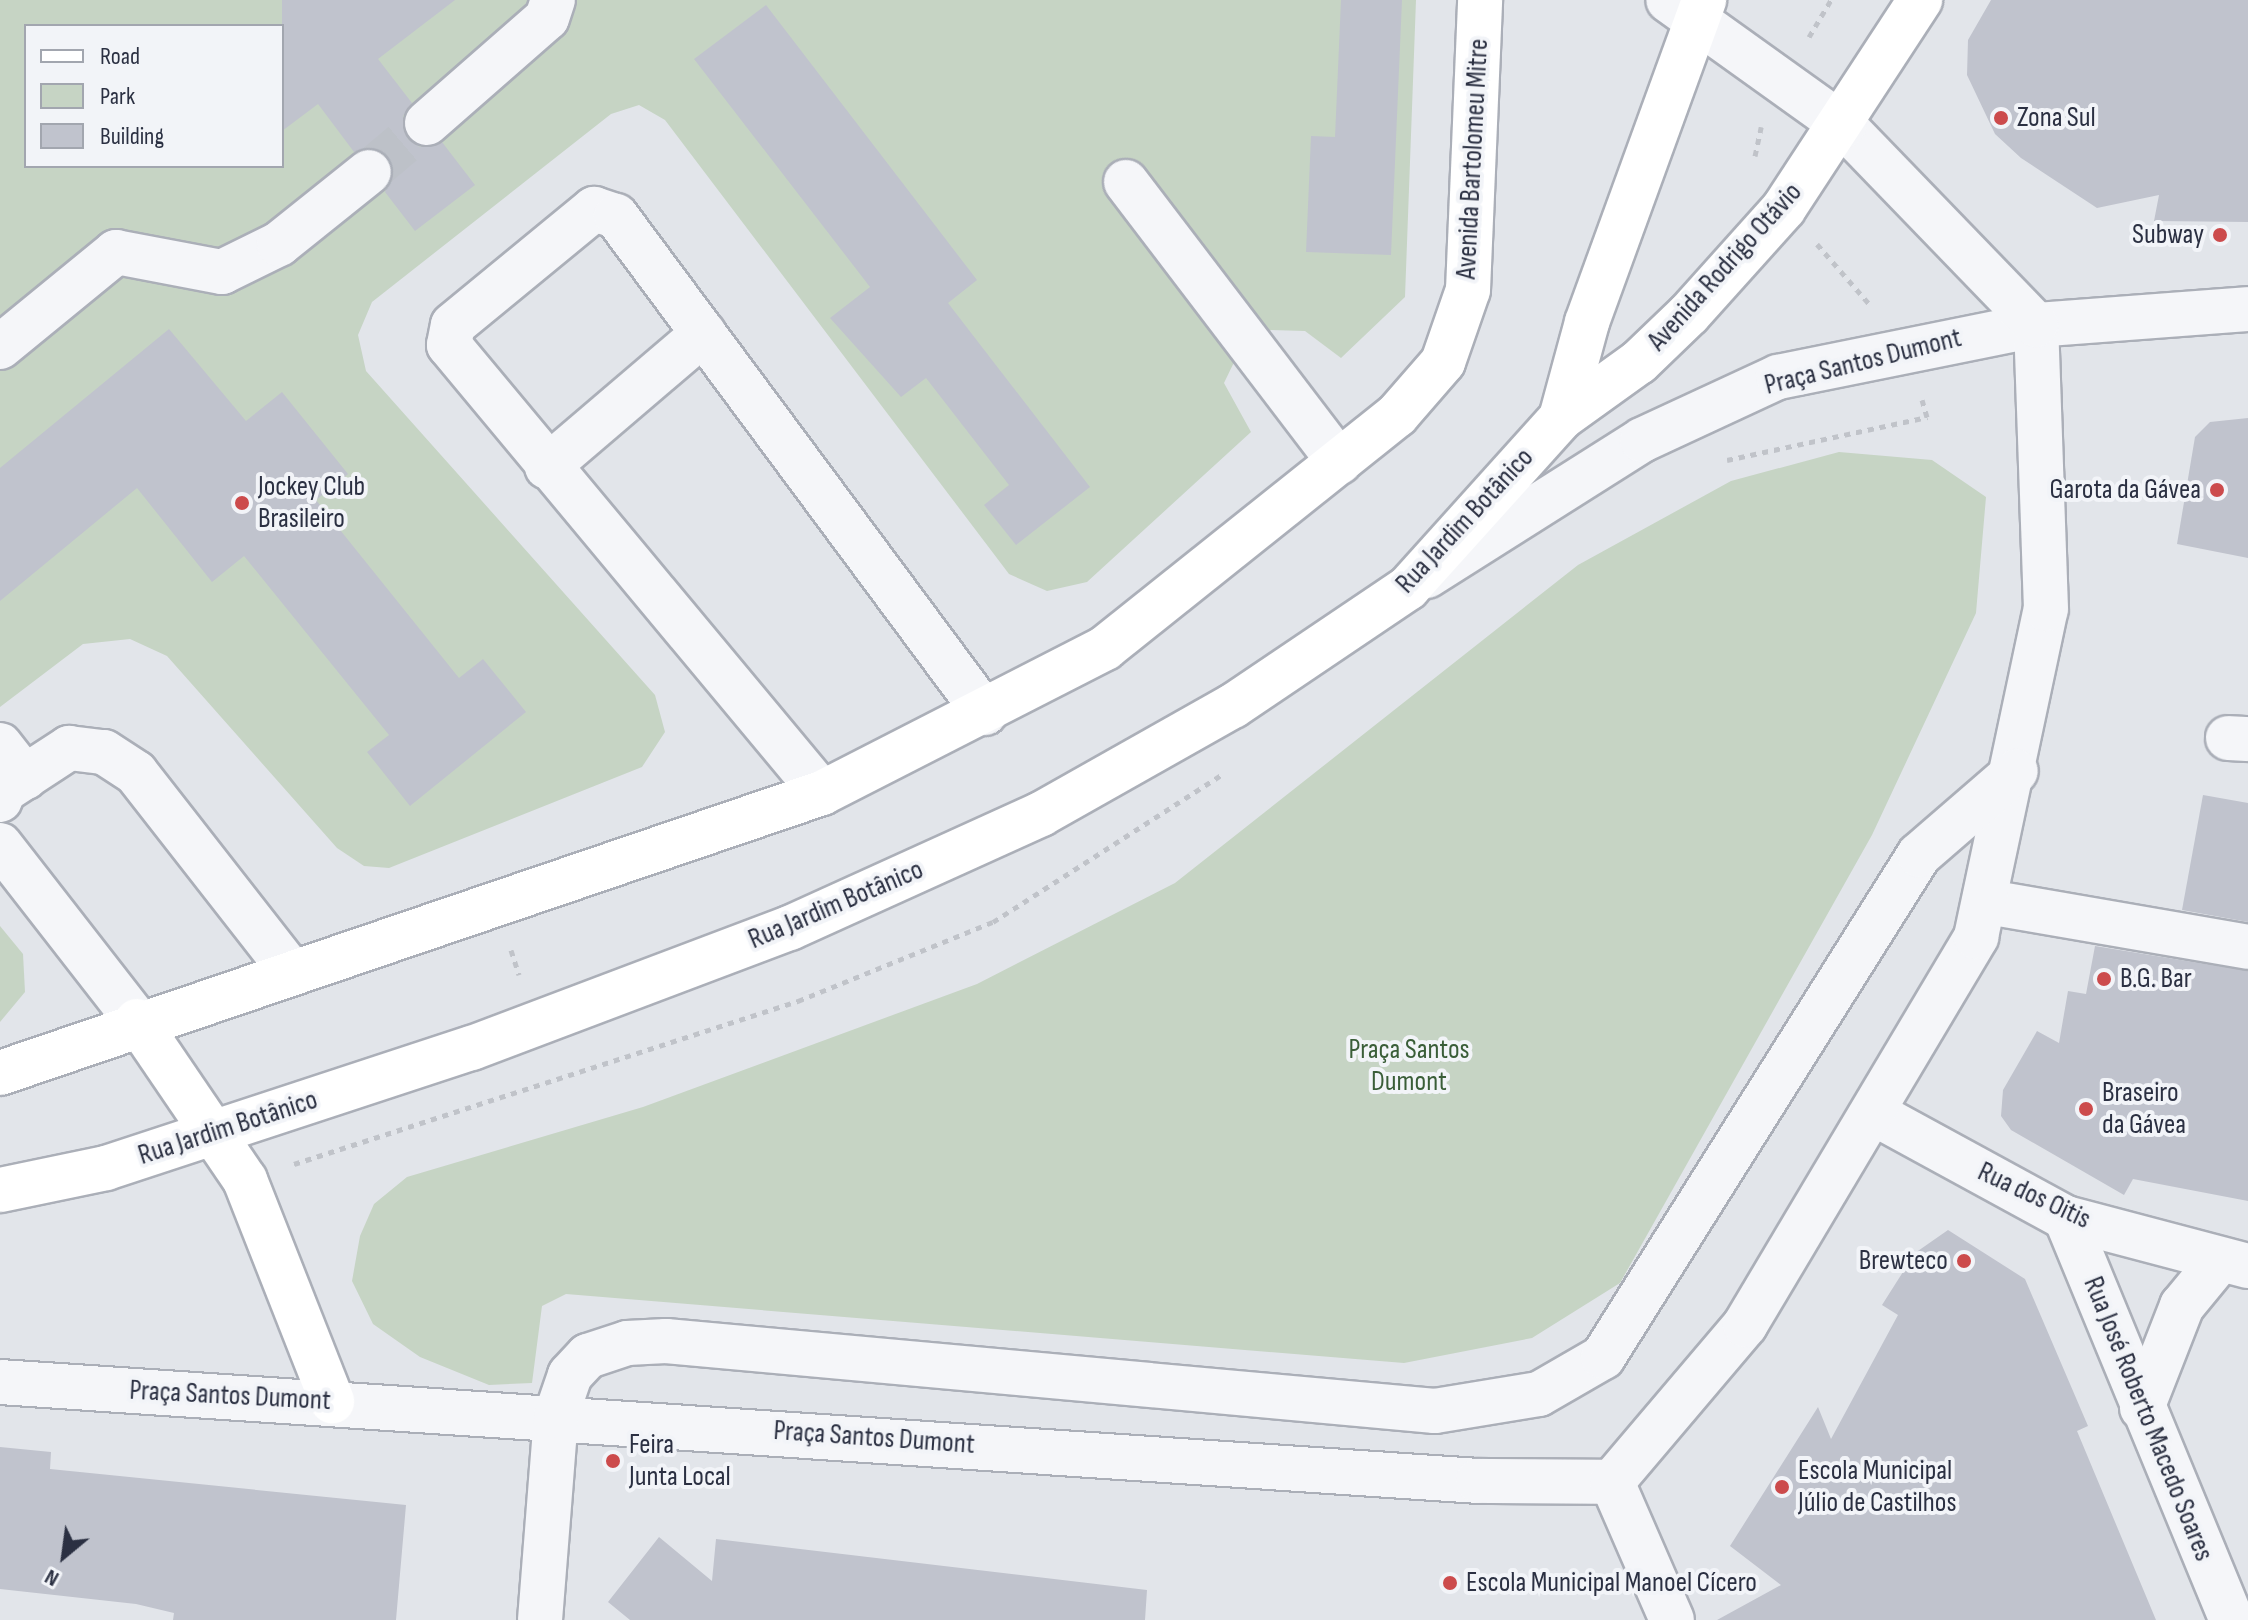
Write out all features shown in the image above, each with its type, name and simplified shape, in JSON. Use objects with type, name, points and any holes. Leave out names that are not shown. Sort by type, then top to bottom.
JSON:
[{"type":"main road","name":"Avenida Bartolomeu Mitre","points":[[1339,462],[1397,415],[1443,362],[1468,290],[1480,0]]},
{"type":"main road","name":"Avenida Rodrigo Otávio","points":[[1561,418],[1639,362],[1689,314],[1844,126],[1920,0]]},
{"type":"main road","points":[[1561,418],[1587,322],[1680,82],[1689,7]]},
{"type":"main road","name":"Rua Jardim Botânico","points":[[0,1190],[106,1168],[535,1025],[790,928],[1041,814],[1233,706],[1408,588],[1561,418]]},
{"type":"main road","points":[[0,1073],[137,1021],[289,969],[822,793],[985,713],[1105,648],[1339,462]]},
{"type":"main road","points":[[137,1021],[217,1132],[258,1209],[332,1401]]},
{"type":"street","points":[[427,123],[547,18],[553,0]]},
{"type":"street","points":[[1672,1620],[1612,1482],[1745,1325],[1877,1115],[1988,902],[2046,609],[2036,325],[1844,126],[1689,7]]},
{"type":"street","points":[[0,347],[116,252],[222,272],[279,244],[369,172]]},
{"type":"street","points":[[1126,182],[1339,462]]},
{"type":"street","points":[[822,793],[547,467],[449,345],[453,325],[594,209],[616,216],[985,713]]},
{"type":"street","name":"Praça Santos Dumont","points":[[1408,588],[1642,440],[1778,377],[2036,325],[2248,309]]},
{"type":"street","points":[[547,467],[704,333]]},
{"type":"street","points":[[8,774],[69,748],[104,752],[136,773],[289,969]]},
{"type":"street","points":[[540,1620],[556,1416],[570,1375],[588,1356],[666,1341],[1435,1411],[1539,1394],[1603,1357],[1919,855],[2016,771]]},
{"type":"street","points":[[0,845],[137,1021]]},
{"type":"street","points":[[1988,902],[2248,947]]},
{"type":"street","name":"Rua dos Oitis","points":[[1877,1115],[2066,1218],[2234,1264]]},
{"type":"street","name":"Rua José Roberto Macedo Soares","points":[[2066,1218],[2232,1620]]},
{"type":"street","points":[[2142,1408],[2182,1306],[2234,1264]]},
{"type":"street","name":"Praça Santos Dumont","points":[[0,1382],[556,1416],[1478,1481],[1612,1482]]},
{"type":"path","points":[[495,901],[535,1025]]},
{"type":"green space","name":"Jockey Club Brasileiro","points":[[0,0],[1416,0],[1405,297],[1341,358],[1305,331],[1271,330],[1238,354],[1224,383],[1251,432],[1087,582],[1047,591],[1009,574],[665,120],[639,105],[611,114],[372,302],[358,335],[366,371],[655,695],[665,732],[642,767],[389,868],[364,866],[337,848],[167,656],[130,639],[83,644],[0,707]]},
{"type":"green space","name":"Praça Santos Dumont","points":[[1839,452],[1932,460],[1986,497],[1976,613],[1872,835],[1620,1283],[1532,1338],[1404,1363],[566,1294],[542,1306],[532,1383],[489,1385],[420,1357],[373,1324],[352,1281],[360,1236],[374,1204],[407,1177],[643,1107],[977,984],[1175,883],[1578,565],[1731,481]]},
{"type":"green space","points":[[0,926],[23,954],[25,992],[0,1022]]},
{"type":"building","points":[[282,0],[455,0],[378,59],[412,103],[403,116],[408,139],[420,147],[442,142],[475,185],[415,231],[385,192],[394,169],[388,156],[377,149],[354,152],[318,104],[284,130]]},
{"type":"building","points":[[1341,0],[1402,0],[1391,255],[1306,252],[1311,136],[1335,137]]},
{"type":"building","points":[[1991,0],[2248,0],[2248,222],[2154,221],[2159,195],[2097,208],[2021,158],[1995,134],[1967,75],[1968,40]]},
{"type":"building","points":[[766,5],[977,280],[948,303],[1090,487],[1016,545],[984,505],[1009,485],[926,378],[901,397],[830,318],[870,287],[694,59]]},
{"type":"building","points":[[169,329],[246,421],[282,392],[348,474],[316,500],[459,678],[483,659],[526,712],[410,806],[367,752],[389,735],[244,556],[212,582],[137,488],[0,601],[0,468]]},
{"type":"building","name":"Garota da Gávea","points":[[2248,418],[2248,558],[2177,544],[2195,437],[2210,422]]},
{"type":"building","points":[[2203,795],[2248,803],[2248,922],[2182,910]]},
{"type":"building","points":[[2095,946],[2248,971],[2248,1201],[2133,1179],[2124,1195],[2011,1130],[2001,1116],[2003,1090],[2037,1031],[2059,1043],[2068,991],[2086,994]]},
{"type":"building","points":[[1948,1230],[2025,1279],[2088,1426],[2077,1431],[2156,1620],[1717,1620],[1781,1585],[1730,1546],[1818,1407],[1831,1439],[1898,1315],[1882,1305],[1915,1253]]},
{"type":"building","points":[[0,1447],[51,1452],[50,1469],[406,1505],[396,1620],[173,1620],[174,1613],[136,1604],[0,1589]]},
{"type":"building","points":[[659,1537],[712,1581],[716,1539],[1147,1590],[1145,1620],[630,1620],[608,1602]]},
{"type":"tunnel","points":[[369,172],[427,123]]},
{"type":"place","name":"Zona Sul","points":[[2001,118]]},
{"type":"place","name":"Subway","points":[[2220,235]]},
{"type":"place","name":"Garota da Gávea","points":[[2217,490]]},
{"type":"place","name":"Jockey Club Brasileiro","points":[[242,503]]},
{"type":"place","name":"B.G. Bar","points":[[2104,979]]},
{"type":"place","name":"Braseiro da Gávea","points":[[2086,1109]]},
{"type":"place","name":"Brewteco","points":[[1964,1261]]},
{"type":"place","name":"Feira Junta Local","points":[[613,1461]]},
{"type":"place","name":"Escola Municipal Júlio de Castilhos","points":[[1782,1487]]},
{"type":"place","name":"Escola Municipal Manoel Cícero","points":[[1450,1583]]}]
